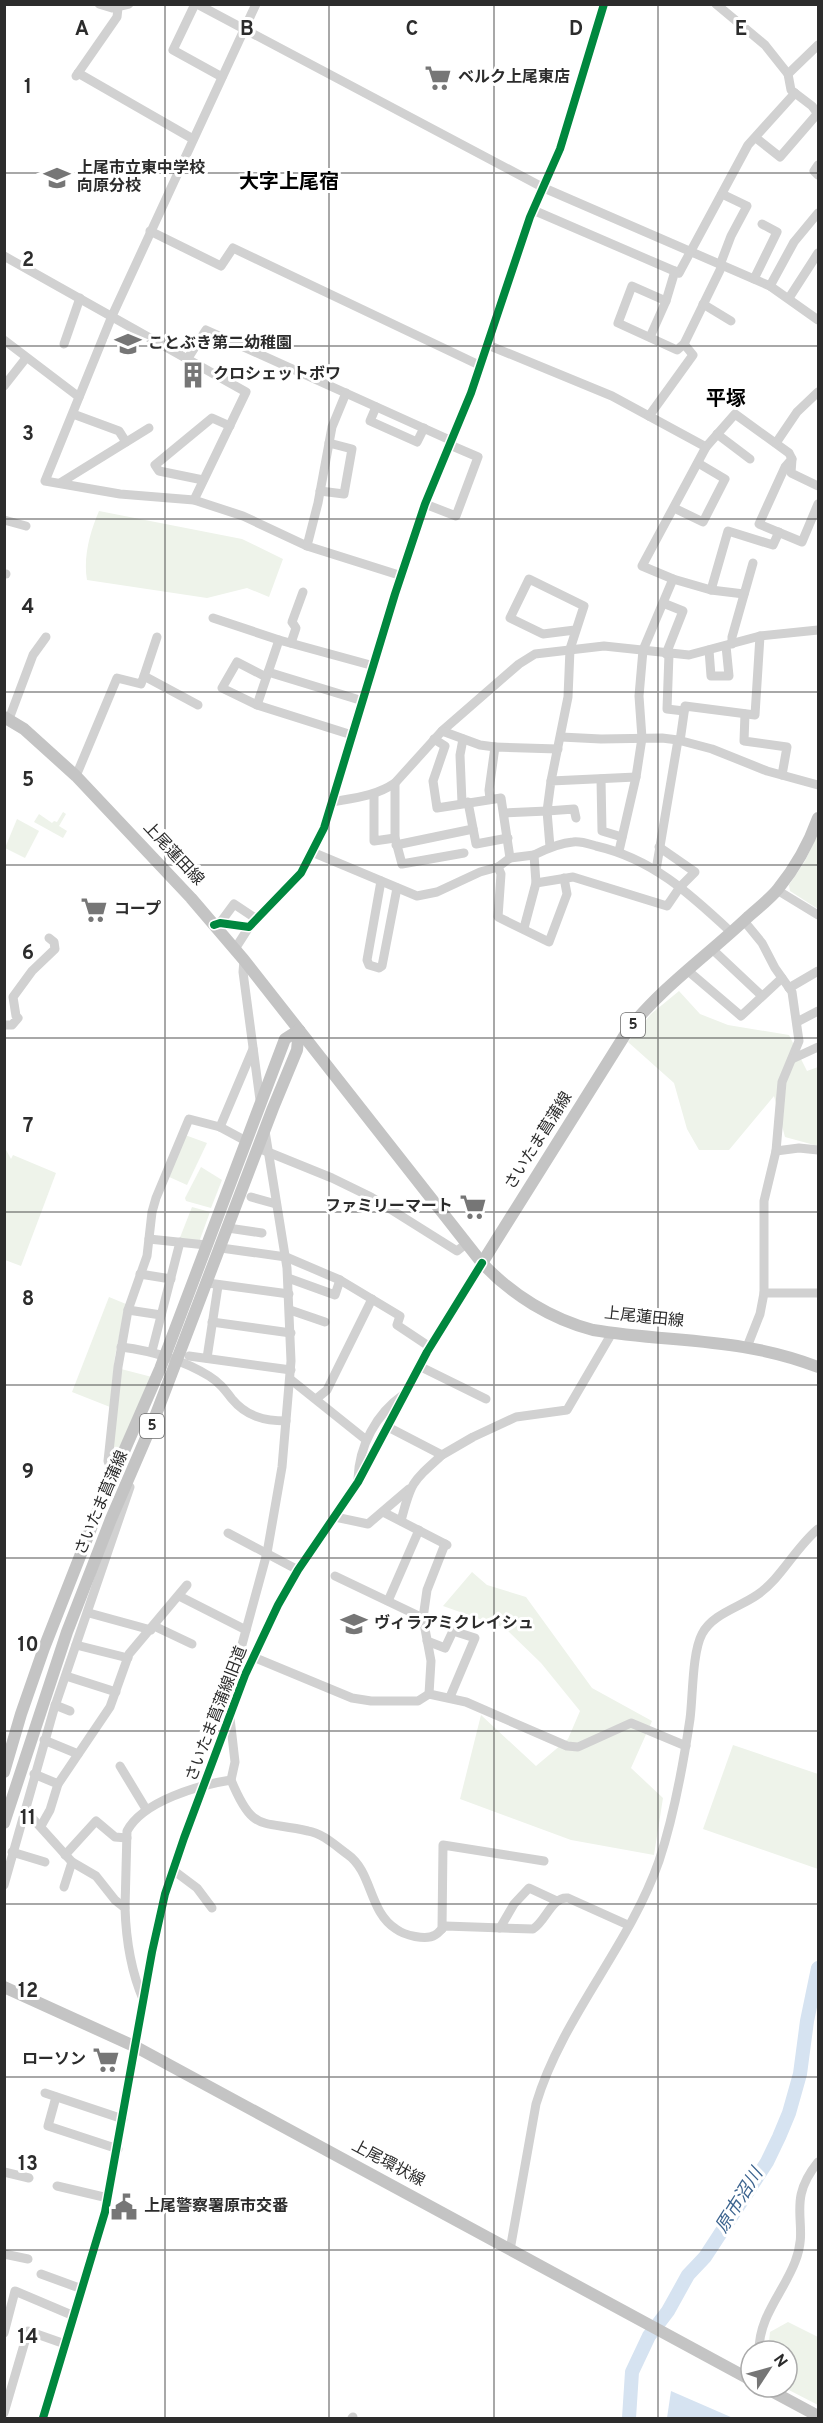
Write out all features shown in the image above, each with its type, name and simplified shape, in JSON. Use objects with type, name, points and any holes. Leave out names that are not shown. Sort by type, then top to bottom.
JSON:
[{"type":"main road","name":"上尾蓮田線","points":[[7,718],[24,729],[76,776],[217,924],[299,1030]]},
{"type":"main road","name":"さいたま菖蒲線","points":[[482,1263],[628,1030],[647,1006],[732,933],[777,890],[795,864],[819,818]]},
{"type":"main road","name":"さいたま菖蒲線","points":[[4,1772],[44,1648],[97,1513],[165,1355],[285,1039],[299,1030]]},
{"type":"main road","name":"さいたま菖蒲線","points":[[4,1823],[11,1778],[39,1713],[66,1632],[111,1520],[184,1358],[213,1284],[221,1248],[245,1180],[262,1150],[265,1130],[297,1050],[299,1030]]},
{"type":"main road","points":[[299,1030],[482,1263]]},
{"type":"main road","points":[[232,1176],[238,1184],[245,1180]]},
{"type":"main road","name":"上尾蓮田線","points":[[482,1263],[505,1285],[537,1306],[574,1325],[612,1333],[747,1347],[770,1351],[819,1367]]},
{"type":"main road","name":"上尾環状線","points":[[4,1987],[136,2047],[739,2373]]},
{"type":"main road","points":[[787,2399],[819,2416]]},
{"type":"street","points":[[99,4],[118,8],[129,4]]},
{"type":"street","points":[[222,77],[174,50],[196,4],[544,188],[770,286],[819,320]]},
{"type":"street","points":[[256,4],[112,316],[45,481],[120,494],[194,500],[243,516],[307,546],[402,576]]},
{"type":"street","points":[[235,949],[255,918],[301,873],[324,828],[425,504],[488,345],[533,210],[560,149],[604,4]]},
{"type":"street","points":[[716,4],[765,45],[788,74],[791,90],[812,106],[818,114],[780,157],[756,138]]},
{"type":"street","points":[[118,8],[117,17],[77,75],[193,140]]},
{"type":"street","points":[[788,74],[819,45]]},
{"type":"street","points":[[533,210],[679,273],[748,145],[795,93]]},
{"type":"street","points":[[819,165],[814,171],[819,175]]},
{"type":"street","points":[[666,301],[632,286],[618,323],[677,350],[684,344],[721,265],[731,236],[747,206],[722,194]]},
{"type":"street","points":[[770,286],[794,242],[819,213]]},
{"type":"street","points":[[754,279],[777,232],[762,224]]},
{"type":"street","points":[[150,231],[221,266],[233,248],[479,365]]},
{"type":"street","points":[[789,298],[819,253]]},
{"type":"street","points":[[4,256],[246,392],[194,500]]},
{"type":"street","points":[[650,337],[666,301],[675,271]]},
{"type":"street","points":[[64,344],[80,298]]},
{"type":"street","points":[[703,304],[731,321]]},
{"type":"street","points":[[188,358],[206,330],[424,428],[478,457],[456,516],[425,504]]},
{"type":"street","points":[[4,340],[79,397]]},
{"type":"street","points":[[649,416],[693,355],[684,344]]},
{"type":"street","points":[[488,345],[612,396],[706,447]]},
{"type":"street","points":[[4,386],[26,358]]},
{"type":"street","points":[[776,442],[797,412],[819,392]]},
{"type":"street","points":[[307,546],[332,427],[346,393]]},
{"type":"street","points":[[376,407],[370,421],[417,442],[424,428]]},
{"type":"street","points":[[73,414],[119,430],[126,442]]},
{"type":"street","points":[[744,594],[700,588],[642,566],[706,447],[735,414],[789,453],[792,459],[791,473],[794,476],[819,486]]},
{"type":"street","points":[[203,480],[159,471],[155,465],[212,418],[230,426]]},
{"type":"street","points":[[60,483],[149,428]]},
{"type":"street","points":[[717,434],[750,459]]},
{"type":"street","points":[[320,491],[345,494],[352,449],[329,443]]},
{"type":"street","points":[[792,459],[785,467],[759,524],[802,542],[819,504]]},
{"type":"street","points":[[674,508],[703,522],[725,478],[698,463]]},
{"type":"street","points":[[4,520],[26,526]]},
{"type":"street","points":[[711,590],[728,531],[773,544],[779,532]]},
{"type":"street","points":[[709,650],[711,676],[729,675],[729,645],[753,563]]},
{"type":"street","points":[[550,847],[547,811],[568,697],[570,649],[584,606],[530,579],[510,618],[543,634],[575,630]]},
{"type":"street","points":[[619,851],[636,777],[642,738],[639,696],[643,650],[673,579]]},
{"type":"street","points":[[291,643],[296,628],[292,622],[303,592]]},
{"type":"street","points":[[663,603],[683,611],[668,654],[667,709],[684,711]]},
{"type":"street","points":[[213,618],[279,640],[374,666]]},
{"type":"street","points":[[332,802],[374,794],[395,783],[442,731],[519,664],[535,654],[604,645],[689,655],[760,636],[819,630]]},
{"type":"street","points":[[656,870],[685,706],[755,716],[760,636]]},
{"type":"street","points":[[7,718],[33,655],[46,637]]},
{"type":"street","points":[[76,776],[117,678],[141,684],[157,637]]},
{"type":"street","points":[[257,705],[279,640]]},
{"type":"street","points":[[352,735],[257,705],[222,688],[237,662],[267,675],[363,701]]},
{"type":"street","points":[[144,676],[198,705]]},
{"type":"street","points":[[745,714],[744,741],[787,747],[782,775]]},
{"type":"street","points":[[442,731],[480,745],[558,749]]},
{"type":"street","points":[[561,737],[679,741],[712,749],[782,775],[819,784]]},
{"type":"street","points":[[434,739],[445,746],[433,781],[437,808],[501,798],[510,858]]},
{"type":"street","points":[[463,739],[460,755],[465,802],[476,844],[508,838]]},
{"type":"street","points":[[490,799],[489,790],[495,747]]},
{"type":"street","points":[[552,781],[636,777]]},
{"type":"street","points":[[601,779],[602,831],[622,837]]},
{"type":"street","points":[[395,783],[396,842],[402,864],[464,854]]},
{"type":"street","points":[[374,794],[374,841],[396,842],[473,829]]},
{"type":"street","points":[[505,813],[574,809],[576,818]]},
{"type":"street","points":[[312,852],[417,896],[437,892],[480,872],[498,867],[510,858],[534,855],[550,847],[575,841],[619,851],[656,870],[680,887],[732,933]]},
{"type":"street","points":[[536,883],[573,877],[667,906],[680,887],[695,872],[659,847]]},
{"type":"street","points":[[524,928],[536,883],[534,855]]},
{"type":"street","points":[[498,867],[501,874],[498,917],[549,942],[567,894],[564,878]]},
{"type":"street","points":[[381,881],[367,960],[369,965],[379,968],[382,966],[398,888]]},
{"type":"street","points":[[777,890],[819,915]]},
{"type":"street","points":[[217,924],[234,904],[255,918]]},
{"type":"street","points":[[744,921],[762,943],[789,988],[799,1041],[783,1082],[776,1151],[764,1201],[764,1293],[760,1314],[747,1347]]},
{"type":"street","points":[[217,924],[249,927]]},
{"type":"street","points":[[11,1023],[15,1016],[13,997],[32,971],[55,949],[54,942],[49,938]]},
{"type":"street","points":[[712,949],[762,996]]},
{"type":"street","points":[[244,960],[243,972],[261,1102]]},
{"type":"street","points":[[687,970],[741,1017],[782,978]]},
{"type":"street","points":[[789,988],[819,971]]},
{"type":"street","points":[[796,1022],[819,1011]]},
{"type":"street","points":[[792,1059],[819,1047]]},
{"type":"street","points":[[220,1127],[253,1049]]},
{"type":"street","points":[[114,1476],[108,1461],[121,1347],[128,1311],[147,1256],[152,1212],[156,1198],[189,1119],[220,1127],[246,1141]]},
{"type":"street","points":[[776,1151],[799,1148],[819,1150]]},
{"type":"street","points":[[262,1150],[332,1178],[371,1197],[457,1251],[467,1243]]},
{"type":"street","points":[[245,1675],[240,1661],[240,1652],[267,1553],[282,1467],[290,1375],[291,1333],[286,1257],[276,1204],[262,1150]]},
{"type":"street","points":[[251,1197],[276,1204]]},
{"type":"street","points":[[228,1228],[262,1233]]},
{"type":"street","points":[[149,1239],[206,1245]]},
{"type":"street","points":[[152,1351],[180,1242]]},
{"type":"street","points":[[221,1248],[286,1257],[340,1280],[400,1316],[397,1325],[430,1347]]},
{"type":"street","name":"さいたま菖蒲線旧道","points":[[43,2418],[108,2198],[158,1921],[173,1870],[245,1675],[298,1570],[358,1482],[419,1366],[482,1263]]},
{"type":"street","points":[[140,1274],[171,1279]]},
{"type":"street","points":[[288,1278],[335,1295],[340,1280]]},
{"type":"street","points":[[207,1358],[212,1322],[213,1284],[289,1294]]},
{"type":"street","points":[[764,1293],[819,1293]]},
{"type":"street","points":[[316,1399],[327,1390],[372,1299]]},
{"type":"street","points":[[290,1310],[325,1322]]},
{"type":"street","points":[[128,1311],[161,1315]]},
{"type":"street","points":[[212,1322],[291,1333]]},
{"type":"street","points":[[401,1521],[409,1489],[414,1480],[442,1455],[473,1437],[516,1417],[567,1410],[612,1333]]},
{"type":"street","points":[[121,1347],[184,1358],[207,1358],[290,1375],[365,1439]]},
{"type":"street","points":[[184,1358],[217,1381],[245,1412],[269,1421],[286,1421]]},
{"type":"street","points":[[419,1366],[486,1399]]},
{"type":"street","points":[[358,1482],[365,1439],[392,1402],[405,1393]]},
{"type":"street","points":[[388,1427],[442,1455]]},
{"type":"street","points":[[4,1885],[54,1707],[150,1432]]},
{"type":"street","points":[[335,1517],[368,1524],[409,1489]]},
{"type":"street","points":[[383,1512],[446,1545],[427,1590],[423,1617],[431,1661],[429,1694]]},
{"type":"street","points":[[510,2250],[536,2104],[542,2084],[556,2051],[595,1987],[644,1897],[665,1842],[686,1746],[699,1641],[703,1632],[718,1617],[765,1589],[798,1547],[819,1528]]},
{"type":"street","points":[[388,1601],[419,1530]]},
{"type":"street","points":[[228,1533],[298,1570]]},
{"type":"street","points":[[335,1576],[423,1617]]},
{"type":"street","points":[[41,1826],[50,1810],[58,1784],[110,1707],[128,1658],[187,1585]]},
{"type":"street","points":[[179,1596],[246,1630]]},
{"type":"street","points":[[89,1612],[152,1628],[192,1644]]},
{"type":"street","points":[[427,1641],[445,1648],[453,1631],[475,1638],[450,1698]]},
{"type":"street","points":[[76,1645],[128,1658]]},
{"type":"street","points":[[253,1657],[352,1698],[371,1701],[418,1701],[429,1694],[450,1698],[567,1746],[578,1747],[631,1723],[686,1746]]},
{"type":"street","points":[[66,1676],[116,1692]]},
{"type":"street","points":[[39,1713],[54,1707],[70,1711]]},
{"type":"street","points":[[230,1716],[235,1762],[231,1780],[246,1811],[254,1819],[272,1826],[310,1831],[358,1863],[380,1915],[396,1930],[429,1937],[436,1935],[445,1926],[533,1929],[540,1925],[562,1897],[628,1925]]},
{"type":"street","points":[[45,1740],[78,1754]]},
{"type":"street","points":[[120,1766],[146,1809]]},
{"type":"street","points":[[34,1774],[58,1784]]},
{"type":"street","points":[[144,2000],[138,1986],[126,1932],[127,1831],[133,1820],[146,1809],[204,1784],[231,1780]]},
{"type":"street","points":[[25,1810],[69,1858],[96,1876],[115,1900],[125,1908]]},
{"type":"street","points":[[64,1887],[69,1858],[96,1821],[115,1837],[127,1838]]},
{"type":"street","points":[[442,1929],[442,1845],[544,1861]]},
{"type":"street","points":[[12,1852],[45,1862]]},
{"type":"street","points":[[173,1870],[196,1887],[212,1908]]},
{"type":"street","points":[[500,1928],[514,1904],[530,1888],[557,1901]]},
{"type":"street","points":[[45,2093],[123,2120]]},
{"type":"street","points":[[56,2097],[48,2126],[118,2149]]},
{"type":"street","points":[[761,2339],[765,2318],[795,2263],[800,2239],[801,2193],[804,2182],[819,2162]]},
{"type":"street","points":[[4,2172],[29,2178]]},
{"type":"street","points":[[57,2186],[108,2198]]},
{"type":"street","points":[[4,2254],[28,2259]]},
{"type":"street","points":[[41,2274],[82,2289]]},
{"type":"street","points":[[4,2333],[15,2291],[74,2316]]},
{"type":"street","points":[[4,2413],[28,2331],[65,2344]]},
{"type":"shaded area","points":[[99,511],[242,539],[283,559],[269,597],[247,588],[207,598],[87,580],[88,545]]},
{"type":"shaded area","points":[[63,812],[66,814],[59,826],[67,831],[63,838],[34,822],[39,814],[52,823],[57,822]]},
{"type":"shaded area","points":[[17,819],[39,831],[25,858],[5,848]]},
{"type":"shaded area","points":[[818,833],[818,909],[790,891],[789,885],[805,861]]},
{"type":"shaded area","points":[[679,991],[700,1014],[728,1025],[789,1035],[807,1071],[818,1067],[818,1146],[785,1137],[774,1096],[729,1150],[699,1150],[687,1129],[674,1083],[628,1042],[651,1014]]},
{"type":"shaded area","points":[[185,1135],[207,1143],[187,1185],[167,1176]]},
{"type":"shaded area","points":[[5,1148],[11,1159],[13,1155],[56,1173],[21,1266],[5,1260]]},
{"type":"shaded area","points":[[201,1167],[222,1180],[211,1208],[186,1201],[185,1198]]},
{"type":"shaded area","points":[[192,1207],[210,1212],[199,1242],[179,1240]]},
{"type":"shaded area","points":[[109,1297],[126,1304],[115,1356],[110,1407],[72,1392]]},
{"type":"shaded area","points":[[121,1369],[152,1377],[116,1465],[111,1455]]},
{"type":"shaded area","points":[[472,1572],[487,1585],[526,1597],[592,1688],[652,1721],[631,1768],[663,1798],[654,1855],[571,1840],[460,1799],[481,1715],[536,1766],[568,1739],[580,1711],[541,1663],[505,1628],[443,1606]]},
{"type":"shaded area","points":[[733,1745],[818,1774],[818,1869],[703,1829]]},
{"type":"shaded area","points":[[788,2322],[818,2337],[818,2405],[799,2395],[799,2339],[769,2339],[770,2332]]},
{"type":"water","points":[[671,2391],[733,2418],[667,2418]]},
{"type":"waterway","name":"原市沼川","points":[[629,2418],[632,2372],[649,2336],[668,2311],[688,2275],[705,2257],[767,2162],[779,2137],[789,2113],[800,2074],[807,2021],[818,1968]]},
{"type":"cycle path","points":[[214,925],[220,923],[249,927],[301,873],[324,828],[395,594],[425,504],[471,393],[530,217],[560,149],[604,4]]},
{"type":"cycle path","points":[[43,2418],[105,2212],[152,1952],[165,1894],[245,1675],[278,1605],[298,1570],[358,1482],[427,1352],[482,1263]]},
{"type":"place","name":"ベルク上尾東店","points":[[438,78]]},
{"type":"place","name":"上尾市立東中学校 向原分校","points":[[57,178]]},
{"type":"place","name":"ことぶき第二幼稚園","points":[[128,344]]},
{"type":"place","name":"クロシェットボワ","points":[[193,375]]},
{"type":"place","name":"コープ","points":[[94,910]]},
{"type":"place","name":"ファミリーマート","points":[[473,1207]]},
{"type":"place","name":"ヴィラアミクレイシュ","points":[[354,1624]]},
{"type":"place","name":"ローソン","points":[[106,2060]]},
{"type":"place","name":"上尾警察署原市交番","points":[[124,2207]]},
{"type":"district","name":"大字上尾宿","points":[[289,183]]},
{"type":"district","name":"平塚","points":[[726,400]]}]
